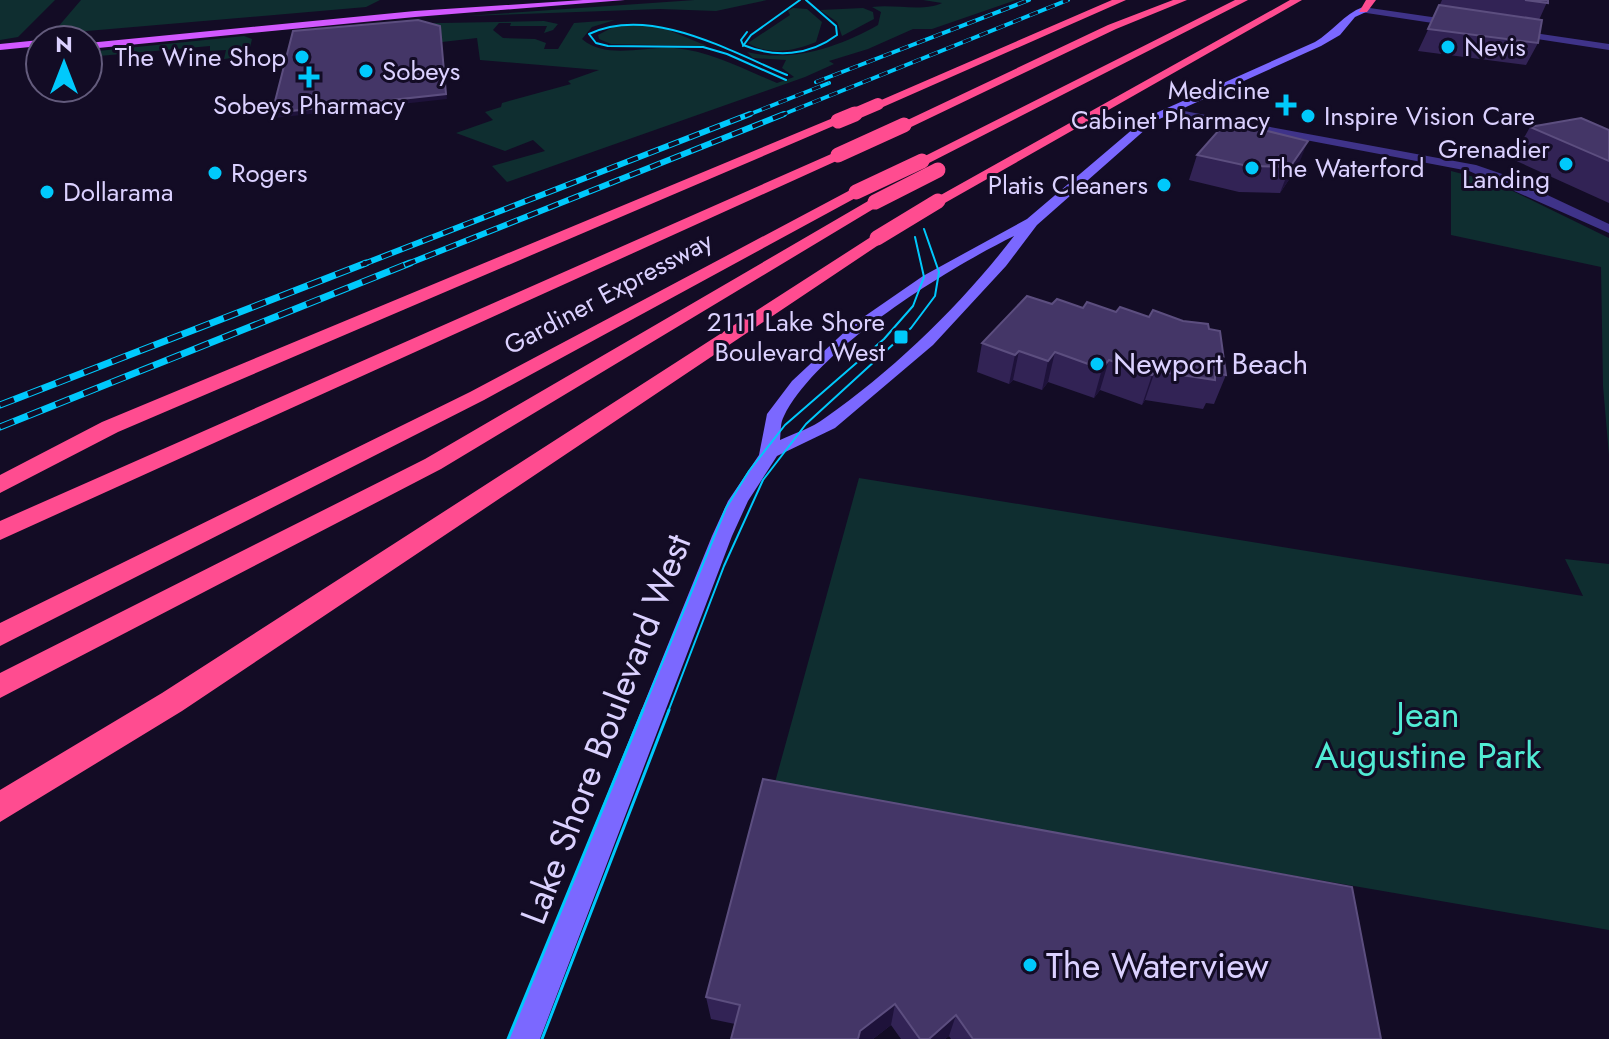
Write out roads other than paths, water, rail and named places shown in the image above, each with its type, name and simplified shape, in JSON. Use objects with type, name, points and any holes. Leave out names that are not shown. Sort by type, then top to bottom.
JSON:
[{"type":"highway","points":[[0,485],[110,427],[1121,0]]},
{"type":"highway","points":[[1112,27],[1163,0]]},
{"type":"highway","name":"Gardiner Expressway","points":[[0,531],[838,155],[1112,27],[1182,0]]},
{"type":"highway","name":"Gardiner Expressway","points":[[0,635],[477,396],[866,197],[922,161],[1243,0]]},
{"type":"highway","points":[[0,807],[224,669],[877,238],[1297,0]]},
{"type":"highway","points":[[1363,10],[1371,0]]},
{"type":"highway","points":[[0,686],[433,464],[866,197],[938,170],[1055,94]]},
{"type":"main road","points":[[104,37],[487,0]]},
{"type":"main road","points":[[104,44],[428,13],[621,0]]},
{"type":"main road","name":"Lake Shore Boulevard West","points":[[770,452],[829,424],[927,342],[1001,263],[1032,222],[1151,119],[1318,44],[1337,33],[1352,15],[1363,10]]},
{"type":"main road","points":[[0,47],[24,45]]},
{"type":"main road","points":[[0,54],[24,52]]},
{"type":"main road","name":"Lake Shore Boulevard West","points":[[524,1039],[700,597],[715,549],[739,500],[770,452],[774,417],[804,377],[876,316],[972,250],[1032,222]]},
{"type":"street","points":[[1363,10],[1472,26]]},
{"type":"street","points":[[1498,30],[1609,47]]},
{"type":"street","points":[[1168,111],[1472,168],[1501,178],[1609,229]]},
{"type":"tram line","points":[[744,45],[751,35],[800,0]]},
{"type":"tram line","points":[[744,45],[767,52],[792,53],[815,47],[837,35],[836,26],[806,0]]},
{"type":"tram line","points":[[786,80],[703,47],[608,46],[596,43],[589,34],[613,26],[664,28],[715,44],[787,75]]},
{"type":"tram line","points":[[744,45],[741,40],[747,32]]},
{"type":"tram line","points":[[668,712],[724,566],[763,480],[806,424],[911,328],[935,296],[939,272],[924,229]]},
{"type":"tram line","points":[[642,712],[726,508],[749,471],[785,425],[884,339],[913,306],[924,277],[915,237]]},
{"type":"tram line","points":[[508,1039],[643,710]]},
{"type":"tram line","points":[[542,1039],[669,710]]},
{"type":"railway","points":[[816,82],[1029,0]]},
{"type":"railway","points":[[782,115],[1068,0]]},
{"type":"railway","points":[[745,116],[829,83]]},
{"type":"railway","points":[[361,265],[750,114]]},
{"type":"railway","points":[[405,265],[782,115]]},
{"type":"railway","points":[[0,405],[366,263]]},
{"type":"railway","points":[[405,265],[410,263]]},
{"type":"railway","points":[[0,427],[405,265]]},
{"type":"place","name":"Nevis","points":[[1448,47]]},
{"type":"place","name":"The Wine Shop","points":[[302,57]]},
{"type":"place","name":"Sobeys","points":[[366,71]]},
{"type":"place","name":"Sobeys Pharmacy","points":[[309,77]]},
{"type":"place","name":"Medicine Cabinet Pharmacy","points":[[1286,105]]},
{"type":"place","name":"Inspire Vision Care","points":[[1308,116]]},
{"type":"place","name":"Grenadier Landing","points":[[1566,164]]},
{"type":"place","name":"The Waterford","points":[[1252,168]]},
{"type":"place","name":"Rogers","points":[[215,173]]},
{"type":"place","name":"Platis Cleaners","points":[[1164,185]]},
{"type":"place","name":"Dollarama","points":[[47,192]]},
{"type":"place","name":"2111 Lake Shore Boulevard West","points":[[901,337]]},
{"type":"place","name":"Newport Beach","points":[[1097,364]]},
{"type":"place","name":"The Waterview","points":[[1030,965]]},
{"type":"park label","name":"Jean Augustine Park","points":[[1428,734]]}]
